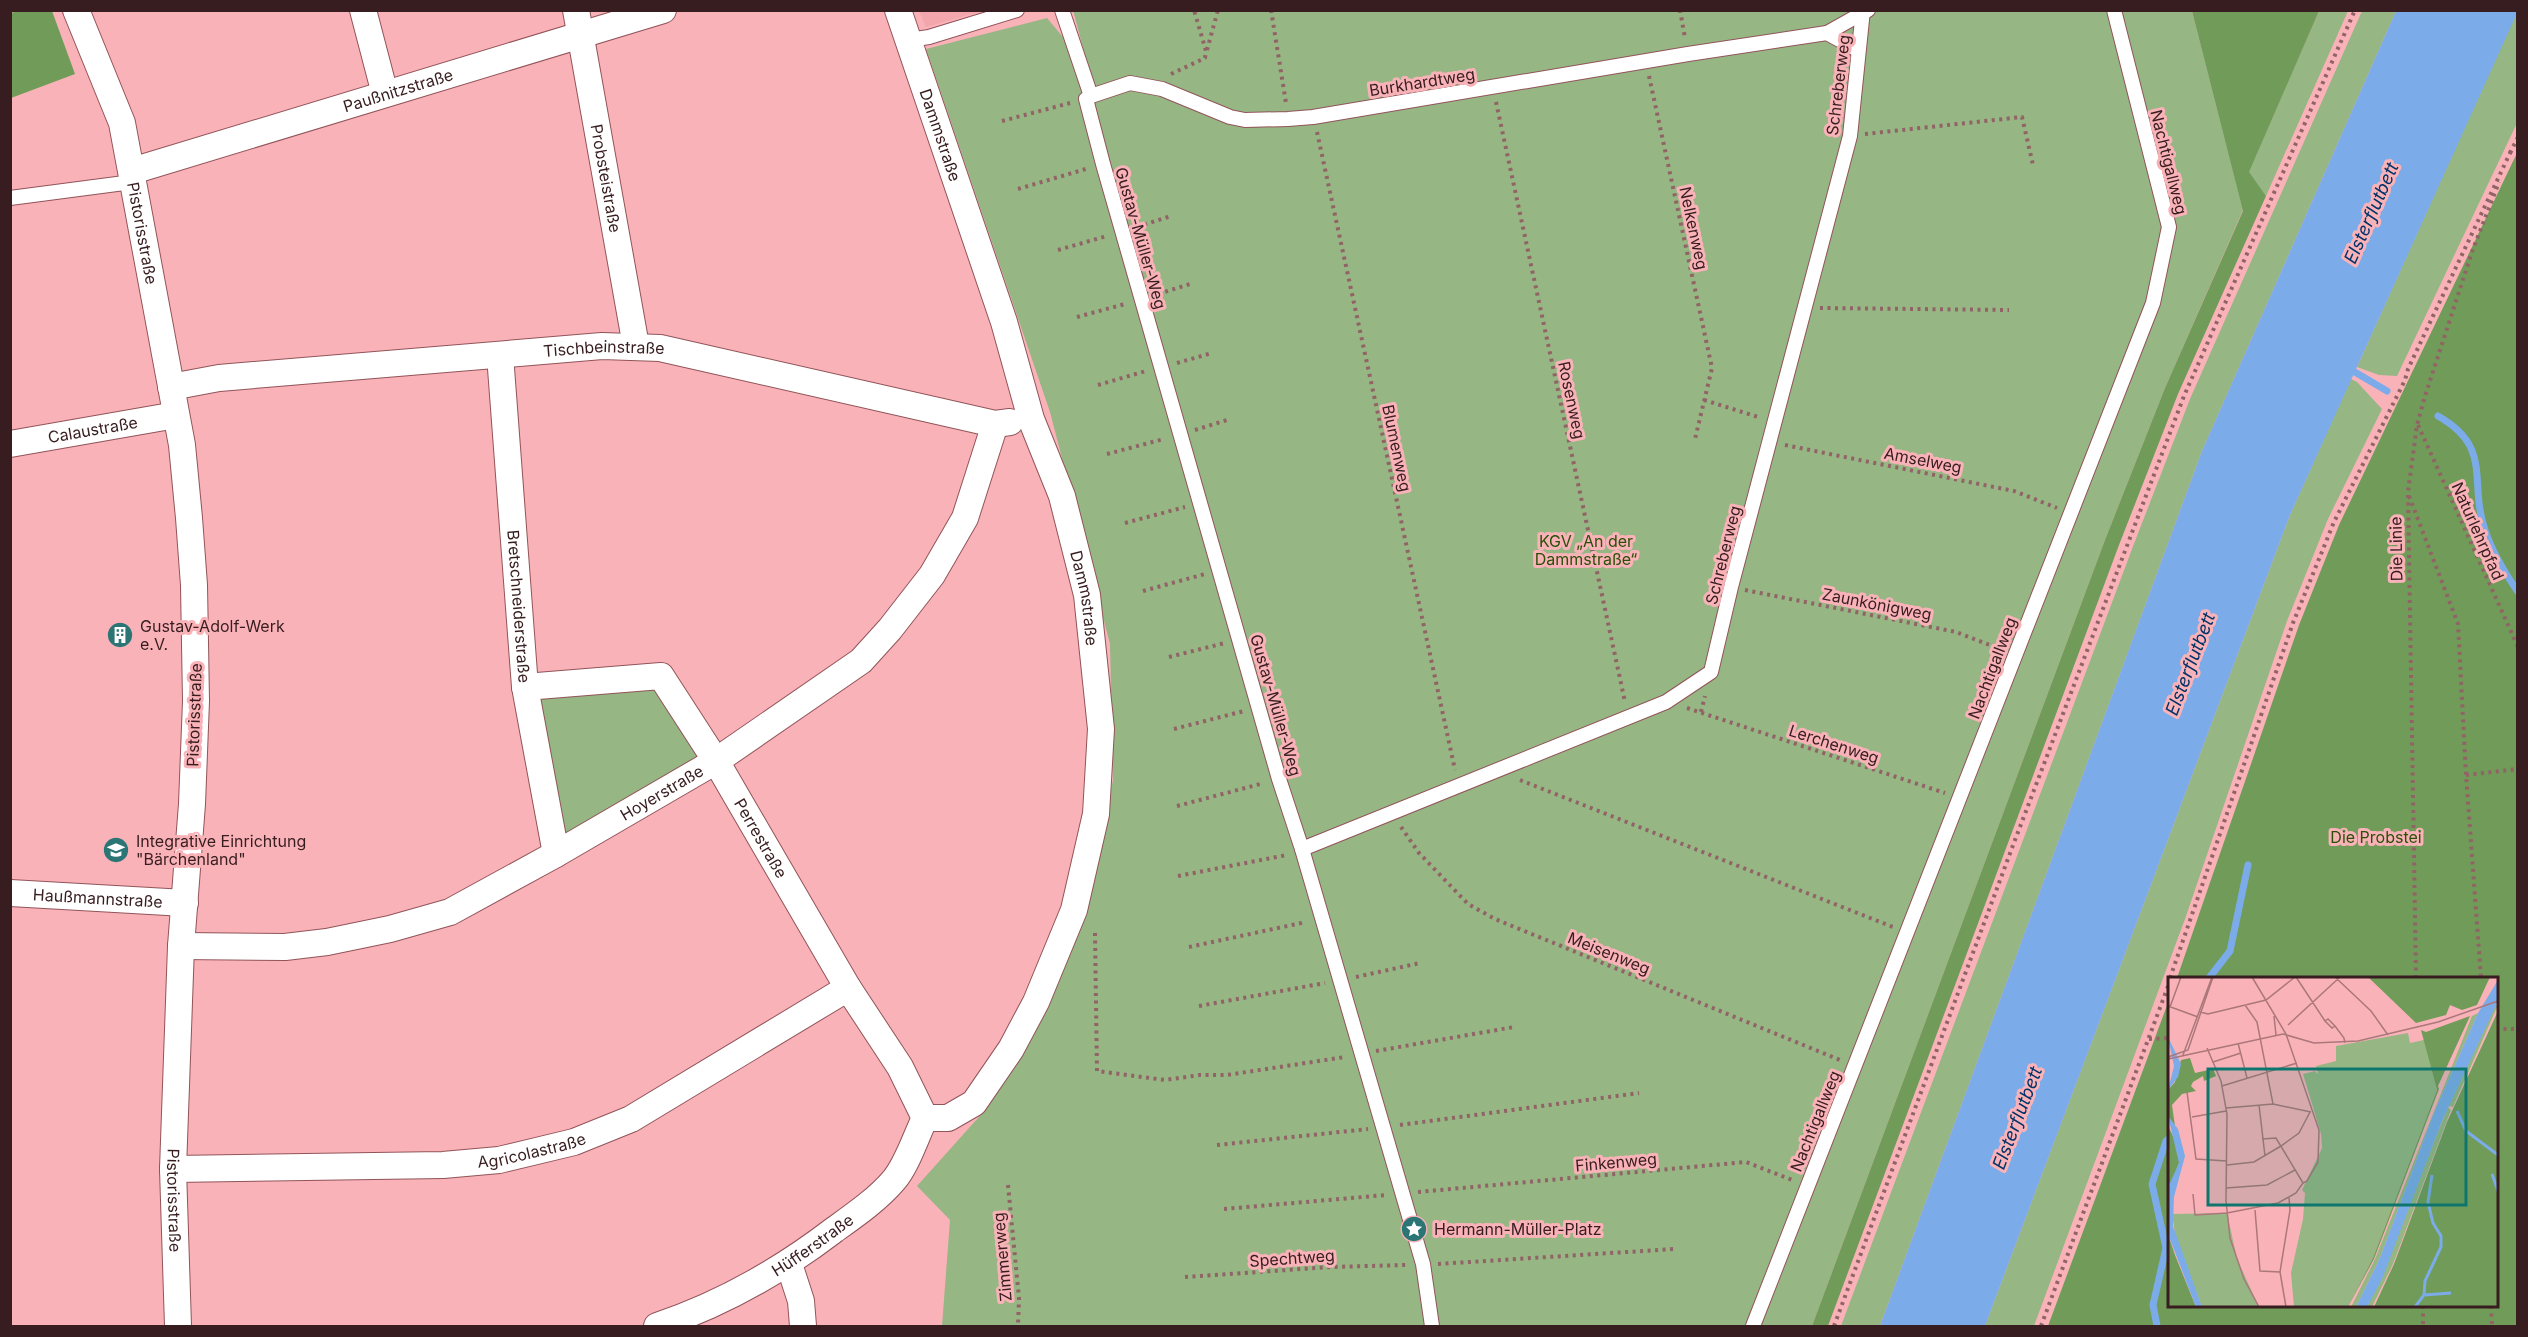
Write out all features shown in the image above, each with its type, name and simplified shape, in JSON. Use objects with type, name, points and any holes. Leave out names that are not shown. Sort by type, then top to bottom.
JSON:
[{"type":"street","name":"Pistorisstraße","points":[[76,10],[122,123],[182,445],[189,518],[196,644],[193,769],[181,946],[173,1169],[178,1326]]},
{"type":"street","points":[[363,10],[385,94]]},
{"type":"street","name":"Probsteistraße","points":[[576,10],[636,346]]},
{"type":"street","name":"Paußnitzstraße","points":[[132,176],[385,94],[663,10]]},
{"type":"street","name":"Dammstraße","points":[[898,10],[1004,322],[1031,419],[1062,496],[1087,595],[1101,729],[1096,814],[1074,910],[1036,1002],[1011,1049],[974,1103],[948,1118],[925,1118]]},
{"type":"street","name":"Tischbeinstraße","points":[[171,387],[219,378],[602,346],[636,346],[660,348],[995,424],[1031,419]]},
{"type":"street","name":"Bretschneiderstraße","points":[[500,355],[525,687],[556,854]]},
{"type":"street","name":"Calaustraße","points":[[10,444],[176,415]]},
{"type":"street","name":"Hoyerstraße","points":[[181,946],[285,947],[327,942],[390,929],[450,912],[556,854],[716,761],[861,661],[890,628],[932,574],[965,518],[995,424]]},
{"type":"street","name":"Perrestraße","points":[[525,687],[661,676],[716,761],[848,988],[900,1067],[925,1118]]},
{"type":"street","name":"Haußmannstraße","points":[[10,893],[185,903]]},
{"type":"street","name":"Agricolastraße","points":[[173,1169],[443,1165],[499,1160],[574,1142],[631,1119],[848,988]]},
{"type":"street","name":"Hüfferstraße","points":[[657,1326],[706,1307],[758,1282],[789,1264],[856,1214],[895,1179],[925,1118]]},
{"type":"street","points":[[789,1264],[801,1301],[803,1326]]},
{"type":"lane","points":[[909,40],[929,37],[1017,10]]},
{"type":"lane","points":[[1062,10],[1088,98]]},
{"type":"lane","name":"Nachtigallweg","points":[[1753,1326],[2153,303],[2169,227],[2114,10]]},
{"type":"lane","name":"Burkhardtweg","points":[[1088,98],[1130,83],[1162,89],[1230,117],[1245,120],[1313,117],[1646,60],[1827,33],[1865,11]]},
{"type":"lane","name":"Schreberweg","points":[[1302,849],[1391,811],[1666,702],[1711,672],[1731,587],[1850,136],[1858,50],[1865,11]]},
{"type":"lane","points":[[1827,33],[1858,50]]},
{"type":"lane","name":"Gustav-Müller-Weg","points":[[1088,98],[1103,164],[1279,779],[1302,849],[1423,1264],[1432,1326]]},
{"type":"lane","points":[[10,198],[132,176]]},
{"type":"path","points":[[1194,10],[1206,51]]},
{"type":"path","points":[[1146,86],[1205,58],[1218,10]]},
{"type":"path","points":[[1271,10],[1288,119]]},
{"type":"path","points":[[1680,10],[1688,54]]},
{"type":"path","points":[[1834,1326],[2184,396],[2355,10]]},
{"type":"path","name":"Nelkenweg","points":[[1646,60],[1712,368],[1695,440]]},
{"type":"path","name":"Rosenweg","points":[[1493,87],[1628,717]]},
{"type":"path","points":[[1002,121],[1088,98]]},
{"type":"path","name":"Blumenweg","points":[[1313,117],[1458,784]]},
{"type":"path","points":[[1850,136],[2022,117],[2032,165]]},
{"type":"path","name":"Die Linie","points":[[2416,977],[2408,492],[2417,425],[2473,249],[2517,137]]},
{"type":"path","points":[[2171,977],[2293,623],[2334,522],[2401,388],[2511,151]]},
{"type":"path","points":[[1018,189],[1103,164]]},
{"type":"path","points":[[1804,308],[2009,310]]},
{"type":"path","points":[[1704,400],[1774,422]]},
{"type":"path","name":"Naturlehrpfad","points":[[2417,425],[2517,647]]},
{"type":"path","name":"Amselweg","points":[[1769,442],[2014,491],[2070,513]]},
{"type":"path","points":[[2408,492],[2458,624],[2466,775],[2481,977]]},
{"type":"path","points":[[1125,523],[1201,503]]},
{"type":"path","points":[[1143,591],[1220,570]]},
{"type":"path","name":"Zaunkönigweg","points":[[1731,587],[1956,632],[2015,654]]},
{"type":"path","points":[[1169,657],[1240,639]]},
{"type":"path","points":[[1174,729],[1260,707]]},
{"type":"path","name":"Lerchenweg","points":[[1701,712],[1959,797]]},
{"type":"path","points":[[2466,775],[2517,769]]},
{"type":"path","points":[[1495,770],[1907,932]]},
{"type":"path","points":[[1177,806],[1279,779]]},
{"type":"path","name":"Meisenweg","points":[[1391,811],[1419,853],[1468,904],[1495,919],[1855,1066]]},
{"type":"path","points":[[1178,876],[1289,854],[1302,849]]},
{"type":"path","points":[[1189,947],[1322,919]]},
{"type":"path","points":[[1095,933],[1098,1071],[1165,1080],[1200,1075],[1227,1075],[1514,1027]]},
{"type":"path","points":[[1199,1006],[1420,963]]},
{"type":"path","points":[[2041,1326],[2168,985]]},
{"type":"path","points":[[2498,1029],[2517,1029]]},
{"type":"path","points":[[2148,1039],[2168,1038]]},
{"type":"path","points":[[1217,1145],[1383,1128],[1639,1093]]},
{"type":"path","name":"Finkenweg","points":[[1424,1192],[1746,1162],[1807,1186]]},
{"type":"path","name":"Zimmerweg","points":[[1008,1185],[1019,1298],[1018,1326]]},
{"type":"path","points":[[1224,1209],[1391,1195]]},
{"type":"path","points":[[1439,1264],[1674,1249]]},
{"type":"path","name":"Spechtweg","points":[[1185,1277],[1330,1267],[1401,1265]]},
{"type":"path","points":[[2423,1307],[2423,1326]]},
{"type":"path","points":[[2491,1307],[2492,1326]]},
{"type":"shaded area","points":[[919,11],[982,11],[926,27]]},
{"type":"green space","name":"KGV „An der Dammstraße“","points":[[1073,10],[2192,11],[2243,210],[2165,388],[2105,540],[1812,1326],[942,1326],[950,1220],[917,1186],[986,1109],[1055,986],[1096,869],[1113,780],[1110,644],[1050,412],[926,49],[1047,18],[1088,67]]},
{"type":"green space","points":[[52,11],[75,74],[11,98],[11,13]]},
{"type":"green space","points":[[2192,11],[2319,11],[2249,172],[2266,196],[2178,394],[2119,545],[1828,1326],[1812,1326],[2105,540],[2165,388],[2243,211]]},
{"type":"green space","points":[[2319,11],[2348,11],[2266,196],[2248,173]]},
{"type":"green space","points":[[2362,11],[2396,11],[2202,451],[1880,1326],[1841,1326],[2190,399]]},
{"type":"green space","points":[[2517,11],[2517,123],[2397,376],[2379,375],[2357,367]]},
{"type":"green space","name":"Die Probstei","points":[[2517,153],[2517,1326],[2048,1326],[2168,1003],[2168,1307],[2498,1307],[2498,977],[2177,977],[2299,625],[2339,525]]},
{"type":"green space","points":[[2351,379],[2357,382],[2382,409],[2328,519],[2287,621],[2185,919],[2034,1326],[1985,1326],[2290,515]]},
{"type":"green space","points":[[661,676],[716,761],[556,854],[525,687]]},
{"type":"water","name":"Elsterflutbett","points":[[2396,11],[2518,11],[2290,515],[1985,1326],[1880,1326],[2202,451]]},
{"type":"waterway","points":[[2348,368],[2387,391]]},
{"type":"waterway","points":[[2438,416],[2467,440],[2473,453],[2480,512],[2485,530],[2499,562],[2518,592]]},
{"type":"waterway","points":[[2210,977],[2230,951],[2248,865]]},
{"type":"waterway","points":[[2157,1326],[2153,1305],[2166,1248],[2152,1184],[2168,1140]]},
{"type":"place","name":"Gustav-Adolf-Werk e.V.","points":[[120,635]]},
{"type":"place","name":"Integrative Einrichtung \"Bärchenland\"","points":[[116,850]]},
{"type":"place","name":"Hermann-Müller-Platz","points":[[1414,1229]]}]
